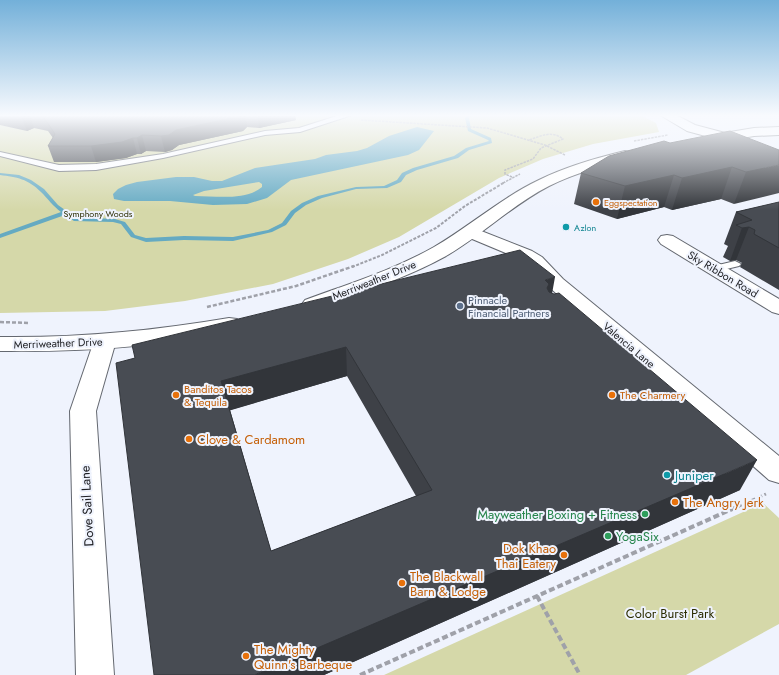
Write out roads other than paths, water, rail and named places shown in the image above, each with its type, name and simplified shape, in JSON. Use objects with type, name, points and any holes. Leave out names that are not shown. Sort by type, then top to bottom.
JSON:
[{"type":"main road","name":"Merriweather Drive","points":[[292,310],[313,304],[390,275],[439,252],[471,232],[515,200],[544,183],[603,161],[634,147]]},
{"type":"main road","name":"Valencia Lane","points":[[471,232],[526,255],[535,261],[577,308],[779,472]]},
{"type":"main road","name":"Sky Ribbon Road","points":[[667,240],[779,308]]},
{"type":"main road","name":"Merriweather Drive","points":[[0,344],[105,341],[165,334],[248,320]]},
{"type":"main road","name":"Dove Sail Lane","points":[[95,675],[83,411],[105,341]]},
{"type":"lane","points":[[0,154],[59,168],[96,167],[163,156],[205,146]]},
{"type":"lane","points":[[714,269],[735,264]]},
{"type":"water","points":[[370,146],[422,146],[419,150],[408,155],[291,180],[267,198],[247,204],[213,205],[170,201],[124,201],[114,199],[113,194],[118,189],[126,185],[137,182],[176,177],[194,177],[212,181],[222,181],[255,168],[315,159],[326,155],[357,151]],"holes":[[[259,182],[262,184],[262,187],[239,196],[221,197],[193,195],[204,191]]]},
{"type":"waterway","points":[[0,174],[19,176],[29,181],[42,190],[56,206],[74,219],[113,220],[123,223],[133,236],[146,240],[184,238],[233,239],[270,231],[284,224],[293,212],[304,204],[320,197],[356,188],[385,187],[399,181],[404,174],[415,169],[456,157],[463,151],[473,146]]},
{"type":"waterway","points":[[0,236],[64,213]]},
{"type":"place","name":"Eggspectation","points":[[596,202]]},
{"type":"place","name":"Azlon","points":[[566,227]]},
{"type":"place","name":"Pinnacle Financial Partners","points":[[460,306]]},
{"type":"place","name":"Banditos Tacos & Tequila","points":[[176,395]]},
{"type":"place","name":"The Charmery","points":[[612,395]]},
{"type":"place","name":"Clove & Cardamom","points":[[189,439]]},
{"type":"place","name":"Juniper","points":[[667,475]]},
{"type":"place","name":"The Angry Jerk","points":[[675,502]]},
{"type":"place","name":"Mayweather Boxing + Fitness","points":[[645,514]]},
{"type":"place","name":"YogaSix","points":[[608,536]]},
{"type":"place","name":"Dok Khao Thai Eatery","points":[[564,555]]},
{"type":"place","name":"The Blackwall Barn & Lodge","points":[[402,583]]},
{"type":"place","name":"The Mighty Quinn's Barbeque","points":[[246,656]]},
{"type":"park label","name":"Symphony Woods","points":[[98,213]]},
{"type":"park label","name":"Color Burst Park","points":[[670,613]]}]
